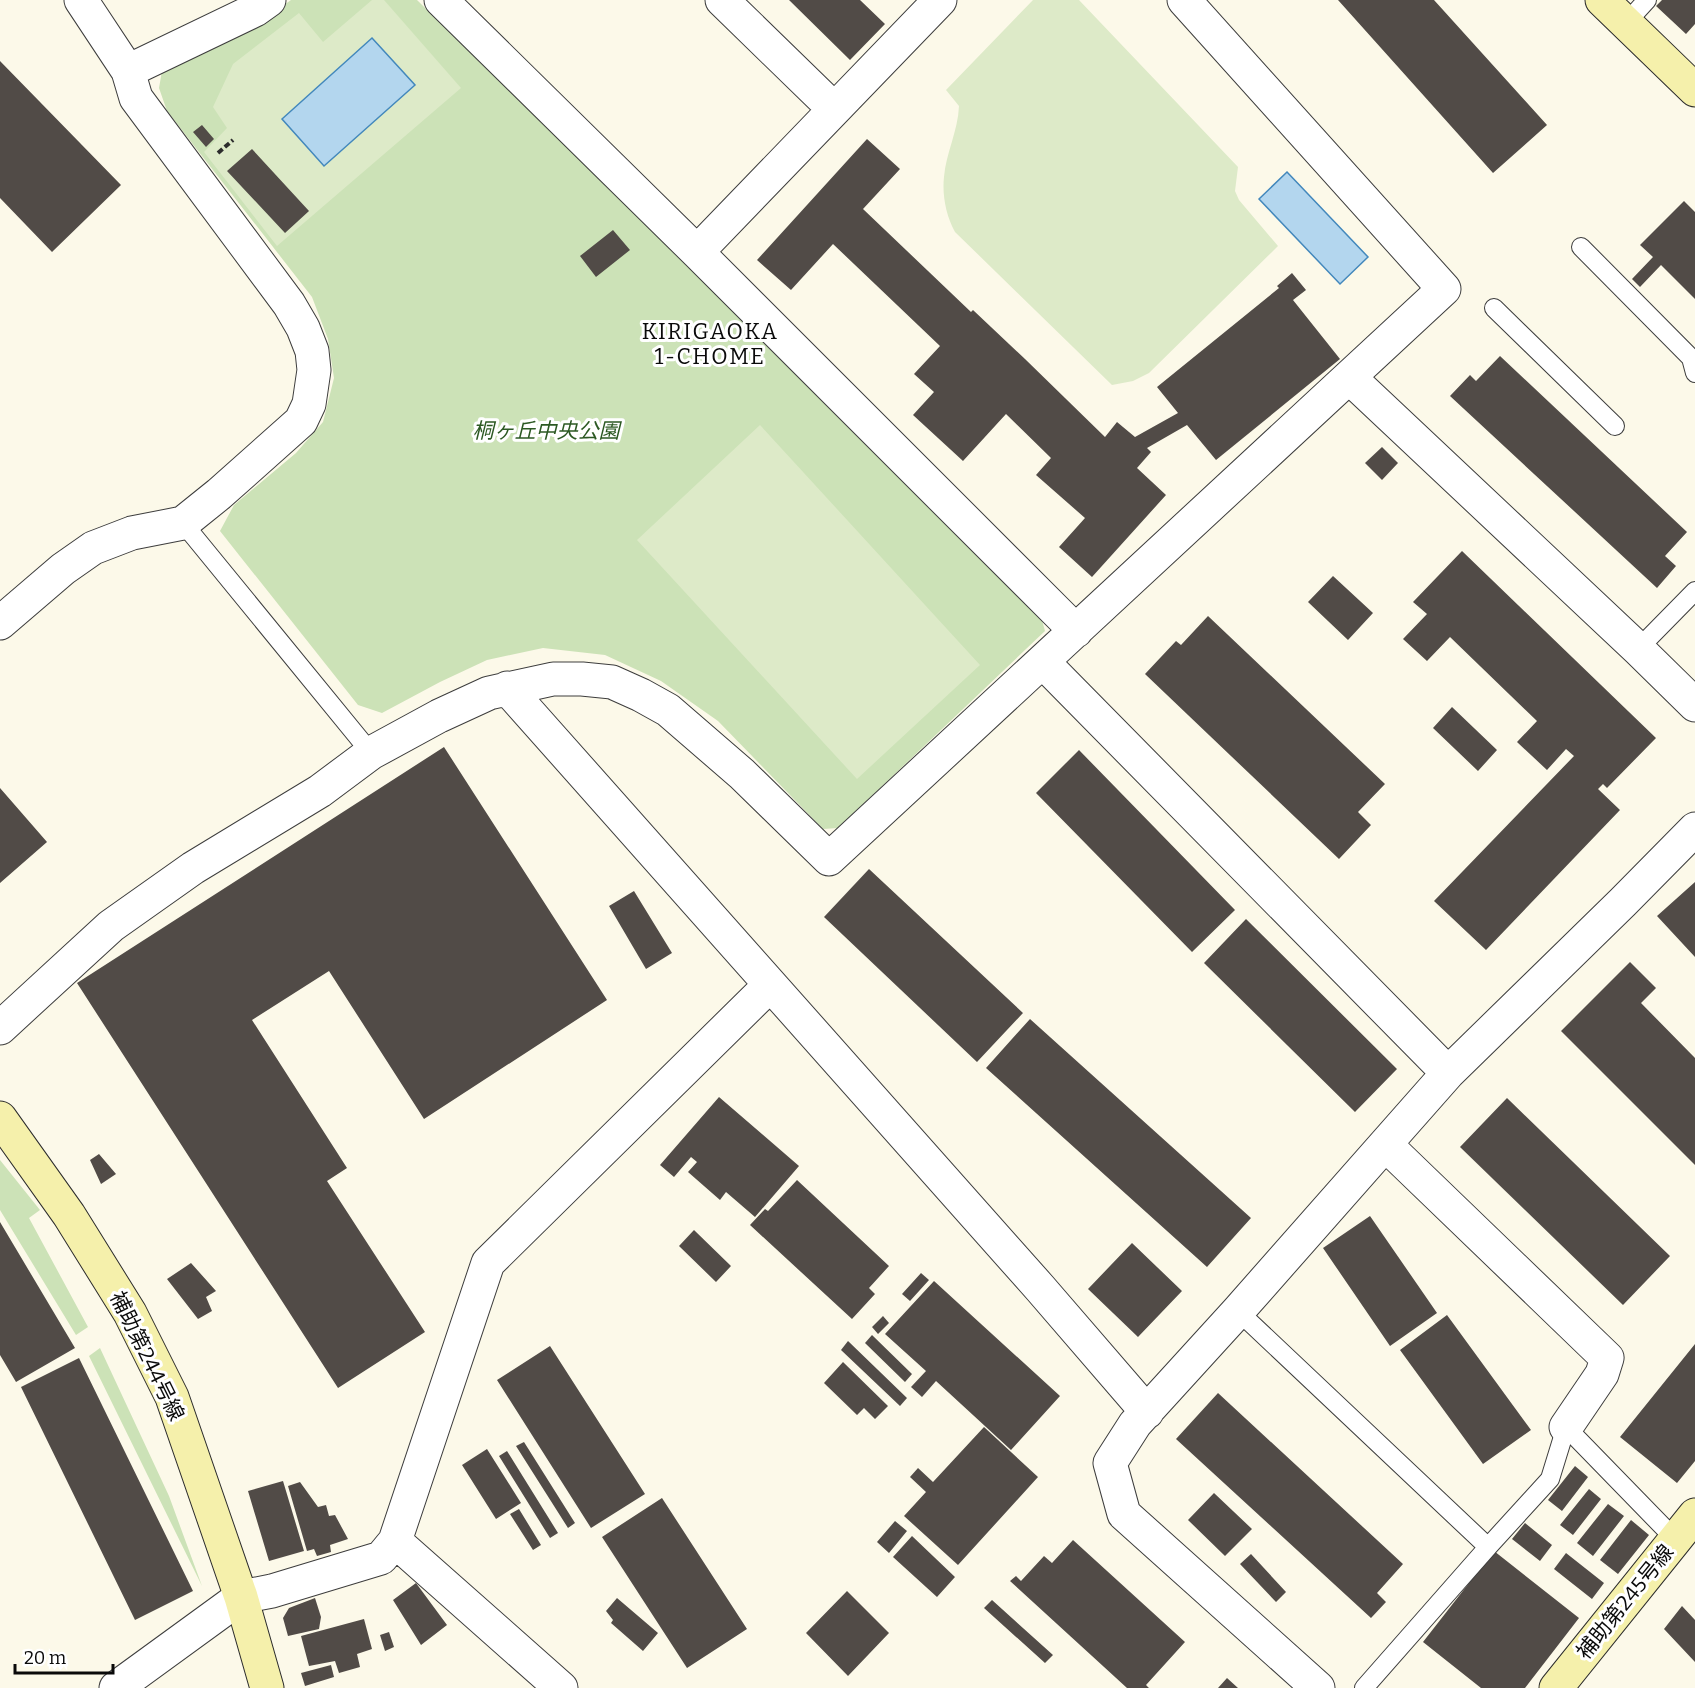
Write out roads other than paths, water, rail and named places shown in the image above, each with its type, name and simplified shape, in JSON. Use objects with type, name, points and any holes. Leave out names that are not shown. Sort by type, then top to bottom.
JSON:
[{"type":"street","points":[[0,623],[69,565],[93,548],[132,533],[183,523],[219,494],[301,421],[309,404],[314,370],[312,351],[289,304],[136,98],[128,71],[81,0]]},
{"type":"street","points":[[128,71],[255,10],[269,0]]},
{"type":"street","points":[[441,0],[1076,631]]},
{"type":"street","points":[[722,0],[834,109]]},
{"type":"street","points":[[697,252],[940,0]]},
{"type":"street","points":[[0,1028],[111,926],[193,868],[320,791],[371,753],[439,716],[489,693],[507,688],[553,679],[582,679],[612,682],[640,694],[668,710],[742,774],[829,859],[1444,289],[1184,0]]},
{"type":"street","points":[[1602,0],[1637,12],[1695,90]]},
{"type":"street","points":[[1350,378],[1695,705]]},
{"type":"street","points":[[1043,662],[1448,1073]]},
{"type":"street","points":[[507,688],[1040,1288],[1147,1412]]},
{"type":"street","points":[[1318,1688],[1124,1514],[1110,1463],[1135,1424],[1448,1073],[1695,829]]},
{"type":"street","points":[[116,1688],[241,1597],[272,1591],[381,1558],[395,1541],[488,1263],[770,985]]},
{"type":"street","name":"補助第244号線","points":[[0,1118],[69,1215],[130,1313],[172,1397],[241,1597],[267,1688]]},
{"type":"street","points":[[1386,1145],[1607,1358],[1602,1374],[1566,1427]]},
{"type":"street","name":"補助第245号線","points":[[1556,1688],[1685,1527]]},
{"type":"street","points":[[395,1541],[561,1688]]},
{"type":"lane","points":[[1581,247],[1691,358],[1695,373]]},
{"type":"lane","points":[[1494,308],[1615,426]]},
{"type":"lane","points":[[183,523],[371,753]]},
{"type":"lane","points":[[1638,649],[1695,591]]},
{"type":"lane","points":[[1238,1311],[1488,1547]]},
{"type":"lane","points":[[1364,1688],[1550,1479],[1566,1427],[1685,1527]]},
{"type":"water","points":[[372,38],[415,85],[324,166],[282,119]]},
{"type":"water","points":[[1287,172],[1368,257],[1340,284],[1259,199]]},
{"type":"district","name":"KIRIGAOKA 1-CHOME","points":[[710,344]]},
{"type":"park label","name":"桐ヶ丘中央公園","points":[[546,431]]}]
